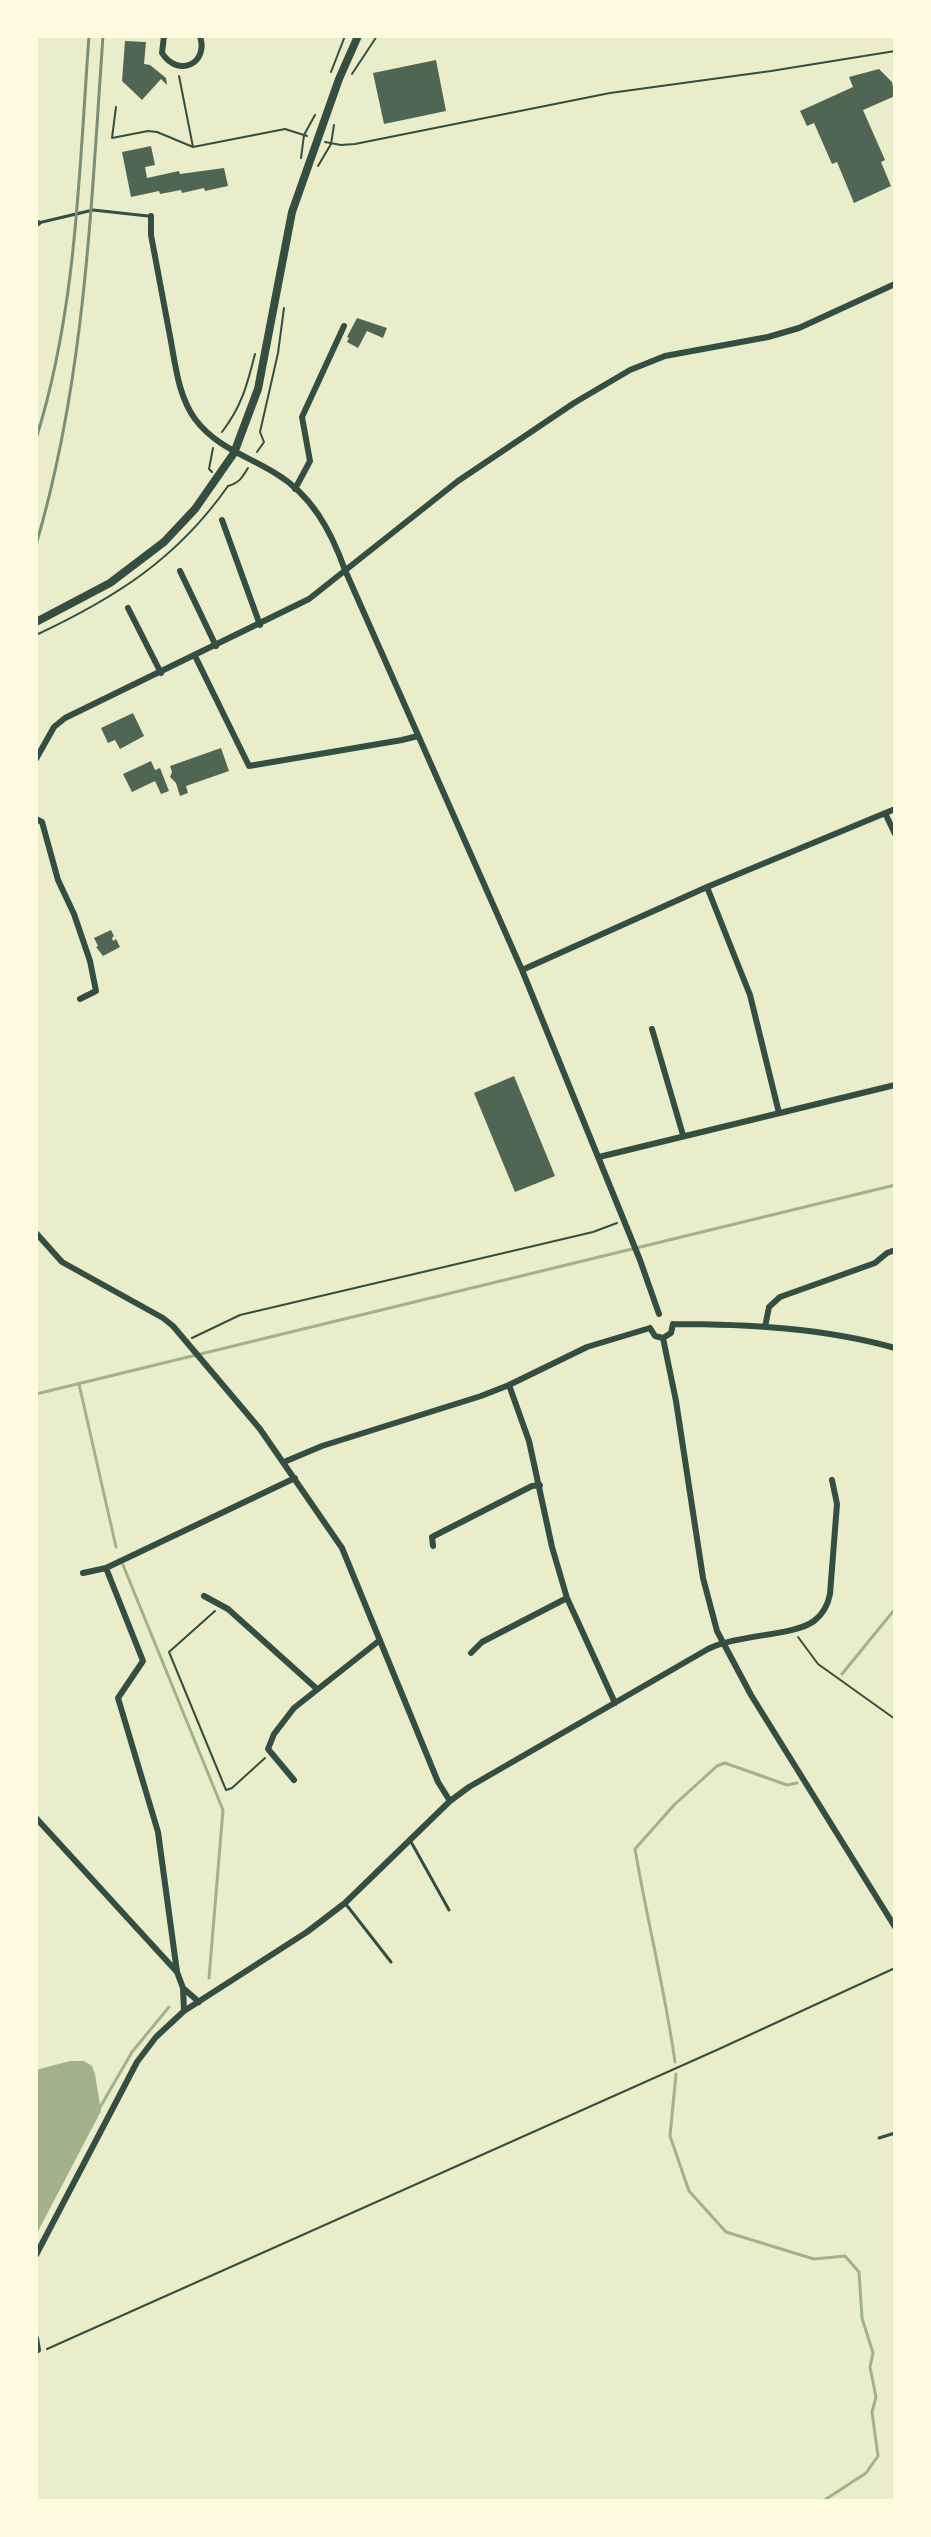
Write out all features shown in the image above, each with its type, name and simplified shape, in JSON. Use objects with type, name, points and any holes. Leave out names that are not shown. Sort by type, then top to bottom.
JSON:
[{"type":"street","points":[[164,36],[162,53],[169,62],[180,66],[199,58],[203,45],[200,36]]},
{"type":"street","points":[[36,622],[110,583],[164,542],[195,509],[234,453],[258,389],[292,212],[339,79],[358,36]]},
{"type":"street","points":[[151,216],[151,235],[182,393],[195,418],[217,441],[234,453],[274,472],[313,505],[336,544],[522,970],[631,1237],[659,1314]]},
{"type":"street","points":[[36,759],[54,727],[65,718],[260,625],[317,594],[458,481],[574,403],[630,370],[665,356],[768,337],[799,328],[895,284]]},
{"type":"street","points":[[295,489],[310,461],[302,417],[344,326]]},
{"type":"street","points":[[222,520],[260,625]]},
{"type":"street","points":[[180,571],[216,646]]},
{"type":"street","points":[[128,608],[161,673]]},
{"type":"street","points":[[195,656],[249,766],[418,736]]},
{"type":"street","points":[[522,970],[707,887],[895,809]]},
{"type":"street","points":[[885,813],[895,834]]},
{"type":"street","points":[[36,819],[42,822],[58,880],[90,961],[96,991],[80,999]]},
{"type":"street","points":[[707,887],[750,995],[779,1113]]},
{"type":"street","points":[[652,1029],[683,1135]]},
{"type":"street","points":[[599,1157],[895,1085]]},
{"type":"street","points":[[36,1233],[62,1262],[163,1318],[190,1344],[284,1462],[342,1548],[438,1782],[450,1801]]},
{"type":"street","points":[[765,1327],[769,1307],[780,1297],[875,1263],[895,1250]]},
{"type":"street","points":[[659,1314],[668,1317],[673,1324],[671,1333],[663,1338],[655,1336],[650,1328],[652,1319],[659,1314]]},
{"type":"street","points":[[673,1324],[765,1327],[841,1336],[895,1348]]},
{"type":"street","points":[[284,1462],[322,1446],[509,1385],[587,1347],[650,1328]]},
{"type":"street","points":[[663,1338],[676,1401],[703,1578],[709,1607],[722,1642],[759,1708],[895,1927]]},
{"type":"street","points":[[509,1385],[529,1441],[552,1547],[567,1598],[615,1703]]},
{"type":"street","points":[[83,1573],[106,1568],[295,1478]]},
{"type":"street","points":[[36,2255],[137,2062],[156,2037],[184,2011],[307,1932],[345,1903],[450,1801],[469,1787],[722,1642],[813,1622],[829,1600],[837,1504],[832,1480]]},
{"type":"street","points":[[433,1546],[432,1537],[532,1486],[540,1485]]},
{"type":"street","points":[[106,1568],[143,1661],[118,1698],[158,1832],[184,2011]]},
{"type":"street","points":[[204,1596],[221,1606],[317,1689]]},
{"type":"street","points":[[471,1653],[482,1642],[567,1598]]},
{"type":"street","points":[[294,1780],[268,1749],[274,1734],[294,1708],[380,1640]]},
{"type":"street","points":[[36,1818],[177,1972]]},
{"type":"street","points":[[183,1988],[199,2002]]},
{"type":"street","points":[[36,2338],[37,2351]]},
{"type":"lane","points":[[37,223],[93,210],[151,216]]},
{"type":"lane","points":[[410,1840],[449,1910]]},
{"type":"lane","points":[[345,1903],[391,1962]]},
{"type":"lane","points":[[879,2138],[895,2133]]},
{"type":"path","points":[[329,78],[345,36]]},
{"type":"path","points":[[349,79],[377,36]]},
{"type":"path","points":[[331,144],[355,144],[610,93],[895,51]]},
{"type":"path","points":[[180,66],[179,77],[193,147]]},
{"type":"path","points":[[116,107],[112,138],[148,131],[193,147],[285,129],[304,135],[317,113]]},
{"type":"path","points":[[317,168],[331,144],[334,121]]},
{"type":"path","points":[[221,495],[228,486],[243,478],[264,442],[260,432],[278,353],[284,309]]},
{"type":"path","points":[[209,469],[212,451],[232,420]]},
{"type":"path","points":[[190,1344],[240,1315],[593,1232],[624,1220]]},
{"type":"path","points":[[221,1606],[169,1652],[226,1790],[264,1761],[268,1749]]},
{"type":"path","points":[[795,1628],[795,1633],[818,1664],[895,1719]]},
{"type":"path","points":[[37,2351],[59,2345],[895,1968]]},
{"type":"shaded area","points":[[70,2061],[84,2061],[92,2066],[101,2111],[36,2235],[36,2070]]},
{"type":"building","points":[[125,41],[146,42],[144,64],[166,78],[167,85],[161,79],[142,100],[122,81]]},
{"type":"building","points":[[436,60],[446,111],[384,124],[373,73]]},
{"type":"building","points":[[879,69],[892,82],[895,96],[863,110],[885,160],[881,162],[891,186],[854,203],[837,162],[832,164],[814,123],[807,126],[800,111],[853,87],[849,77]]},
{"type":"building","points":[[151,146],[155,165],[145,167],[147,178],[179,171],[180,174],[224,168],[228,186],[182,193],[181,190],[160,194],[159,191],[131,197],[122,152]]},
{"type":"building","points":[[357,318],[387,328],[383,338],[367,331],[358,348],[347,342]]},
{"type":"building","points":[[133,713],[144,736],[120,749],[115,740],[108,743],[101,728]]},
{"type":"building","points":[[221,748],[229,771],[186,786],[188,793],[180,796],[176,783],[170,777],[170,766]]},
{"type":"building","points":[[151,761],[155,770],[160,768],[169,791],[161,794],[155,781],[132,792],[123,774]]},
{"type":"building","points":[[111,930],[113,941],[116,939],[120,947],[103,956],[94,938]]},
{"type":"building","points":[[514,1076],[555,1176],[515,1192],[474,1093]]},
{"type":"waterway","points":[[36,1394],[895,1185]]},
{"type":"waterway","points":[[79,1384],[116,1547]]},
{"type":"waterway","points":[[123,1565],[223,1810],[209,1978]]},
{"type":"waterway","points":[[842,1674],[895,1609]]},
{"type":"waterway","points":[[675,2062],[635,1849],[674,1805],[717,1766],[725,1763],[787,1785],[797,1783]]},
{"type":"waterway","points":[[99,2109],[132,2052],[169,2007]]},
{"type":"waterway","points":[[676,2074],[670,2136],[689,2191],[726,2232],[814,2259],[845,2256],[859,2272],[862,2318],[873,2353],[870,2367],[876,2397],[872,2412],[878,2456],[866,2473],[823,2501]]},
{"type":"railway","points":[[36,439],[50,390],[68,290],[79,189],[89,36]]},
{"type":"railway","points":[[36,545],[52,482],[76,356],[103,36]]}]
